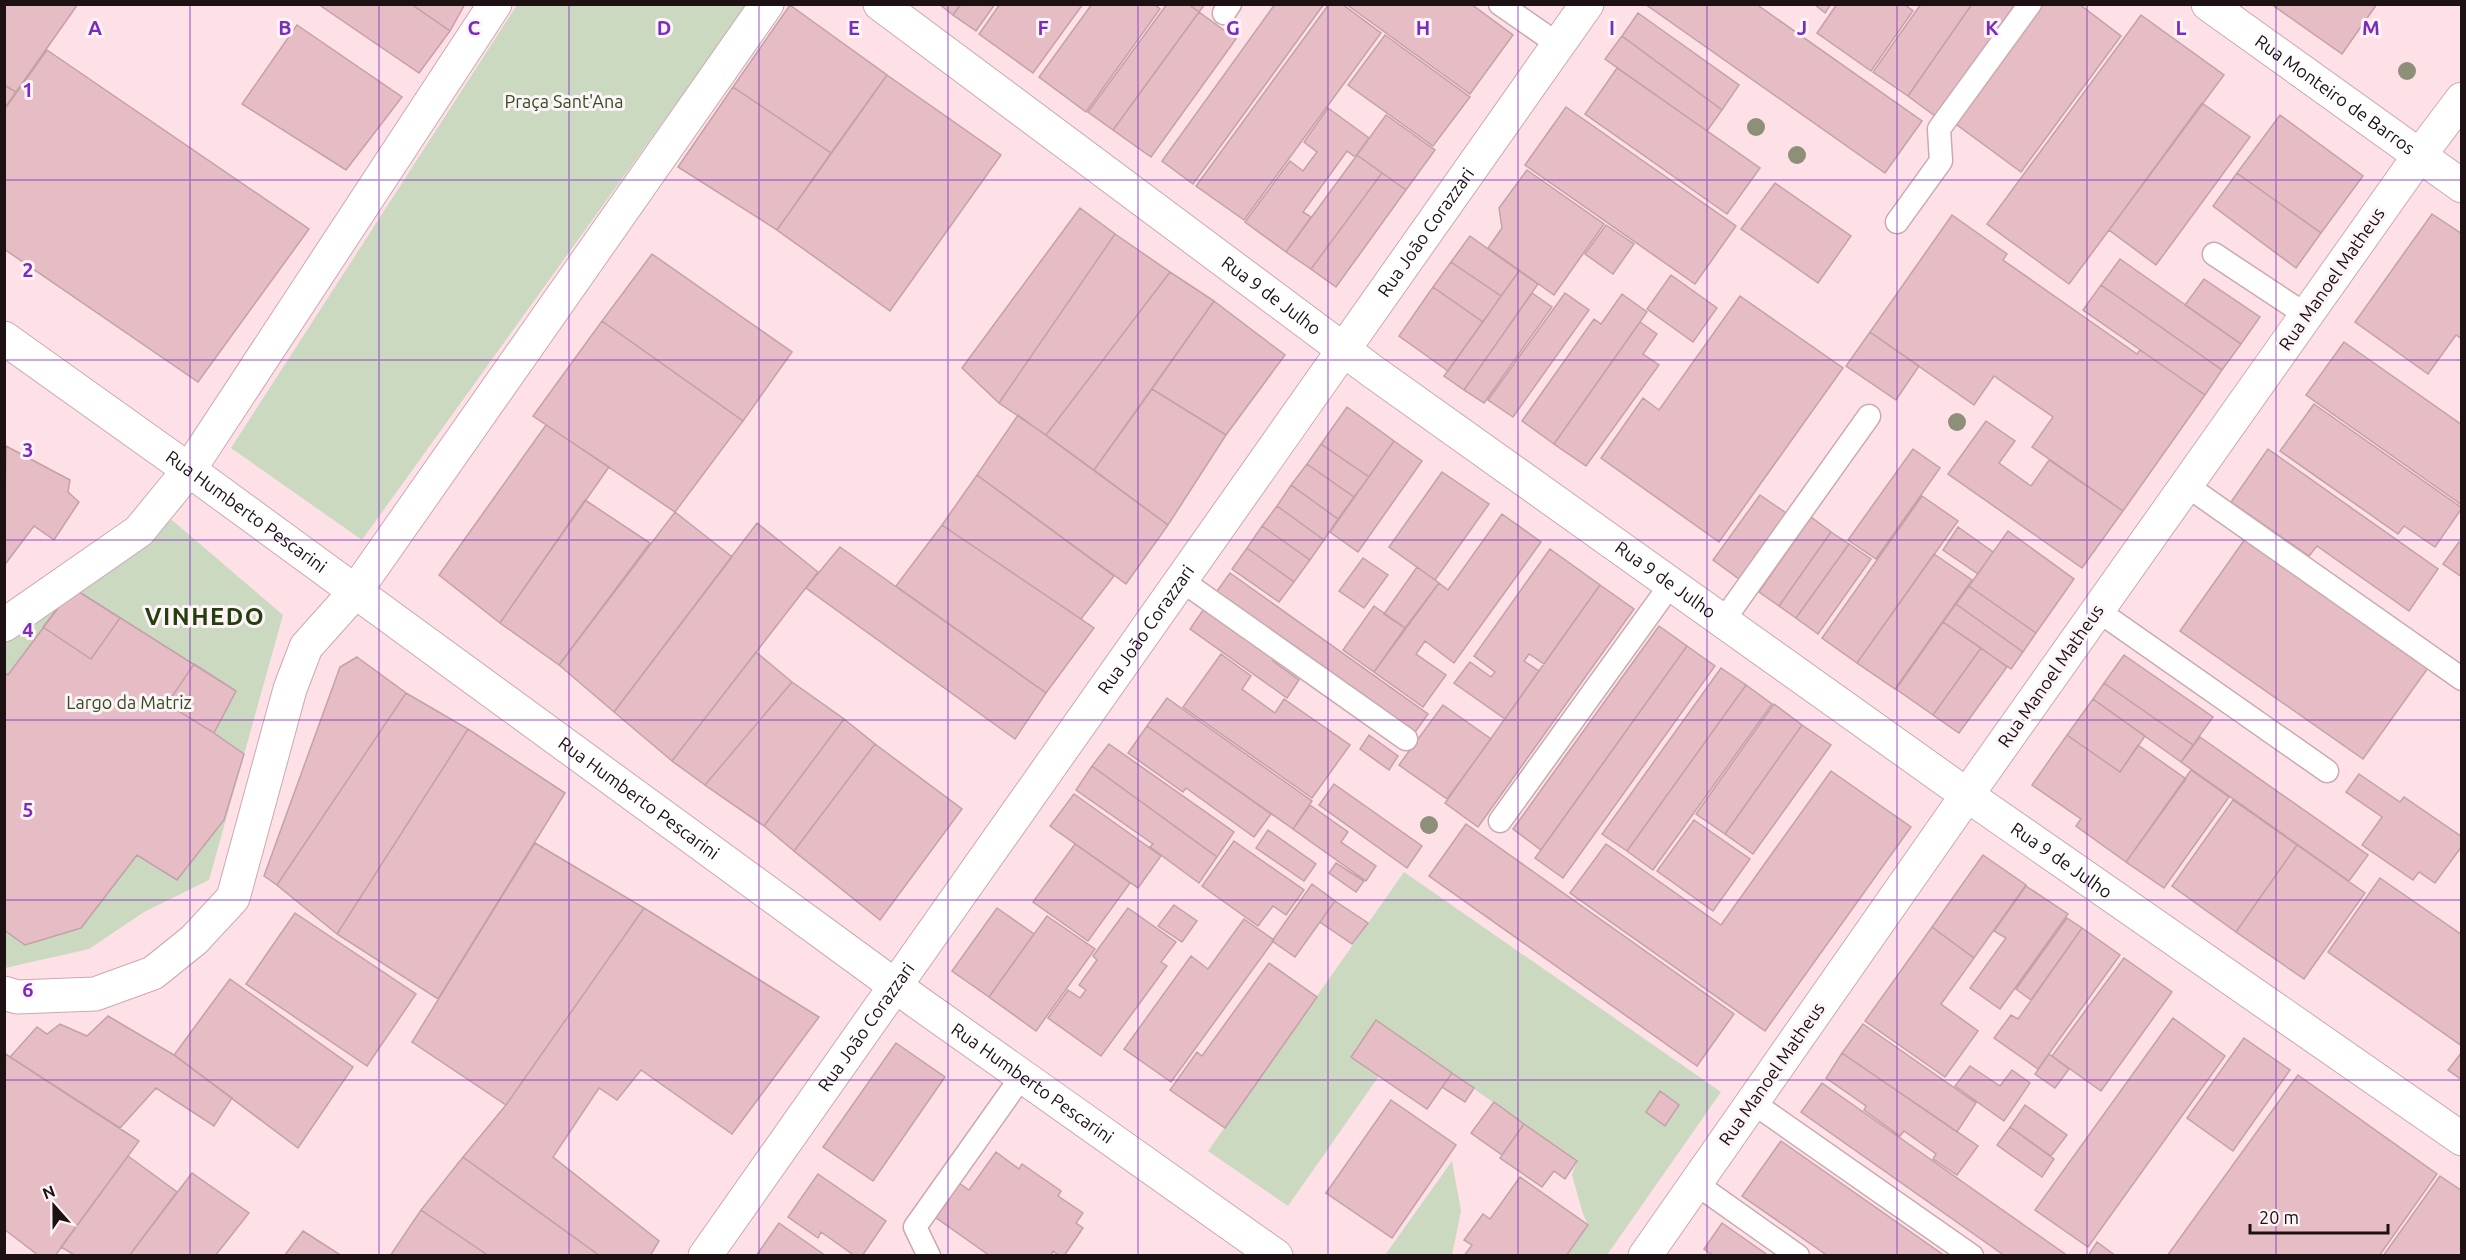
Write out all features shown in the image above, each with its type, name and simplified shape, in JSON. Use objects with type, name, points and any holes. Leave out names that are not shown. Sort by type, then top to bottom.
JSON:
[{"type":"street","points":[[4,625],[139,531],[189,470],[495,4]]},
{"type":"street","points":[[4,993],[17,997],[95,994],[153,973],[194,940],[233,898],[273,759],[290,689],[306,647],[356,592],[767,4]]},
{"type":"street","name":"Rua 9 de Julho","points":[[880,4],[1342,350],[1967,795],[2462,1139]]},
{"type":"street","name":"Rua João Corazzari","points":[[705,1256],[897,987],[1587,4]]},
{"type":"street","name":"Rua Monteiro de Barros","points":[[2208,4],[2462,186]]},
{"type":"street","name":"Rua Manoel Matheus","points":[[1645,1256],[2097,610],[2419,156],[2462,99]]},
{"type":"street","name":"Rua Humberto Pescarini","points":[[4,339],[189,470],[897,987],[1276,1256]]},
{"type":"lane","points":[[1500,4],[1559,45]]},
{"type":"lane","points":[[1897,222],[1941,161],[1939,129],[2030,4]]},
{"type":"lane","points":[[2214,254],[2306,315]]},
{"type":"lane","points":[[1723,621],[1869,416]]},
{"type":"lane","points":[[2186,485],[2462,679]]},
{"type":"lane","points":[[1182,580],[1406,739]]},
{"type":"lane","points":[[1500,821],[1671,584]]},
{"type":"lane","points":[[2097,610],[2327,771]]},
{"type":"lane","points":[[929,1256],[915,1227],[1022,1076]]},
{"type":"lane","points":[[1752,1102],[1972,1256]]},
{"type":"lane","points":[[1695,1184],[1798,1256]]},
{"type":"green space","name":"Praça Sant'Ana","points":[[517,5],[747,5],[362,540],[231,448]]},
{"type":"green space","name":"Largo da Matriz","points":[[172,520],[283,615],[209,880],[144,912],[89,949],[5,968],[4,634]]},
{"type":"green space","points":[[1404,872],[1721,1092],[1607,1255],[1566,1255],[1588,1225],[1572,1175],[1577,1161],[1377,1021],[1351,1057],[1379,1076],[1288,1206],[1208,1151]]},
{"type":"green space","points":[[1452,1161],[1461,1211],[1452,1255],[1385,1255]]},
{"type":"building","points":[[4,4],[78,4],[16,92],[4,85]]},
{"type":"building","points":[[318,4],[411,4],[450,31],[419,73]]},
{"type":"building","points":[[411,4],[465,4],[450,31]]},
{"type":"building","points":[[939,4],[961,4],[953,15]]},
{"type":"building","points":[[961,4],[995,4],[976,31],[953,15]]},
{"type":"building","points":[[1000,4],[1083,4],[1033,73],[979,34]]},
{"type":"building","points":[[1092,4],[1154,4],[1160,9],[1086,112],[1039,77]]},
{"type":"building","points":[[1167,4],[1188,4],[1199,12],[1113,130],[1088,112]]},
{"type":"building","points":[[1188,4],[1205,4],[1199,12]]},
{"type":"building","points":[[1275,4],[1324,4],[1193,184],[1162,161]]},
{"type":"building","points":[[1329,4],[1342,4],[1381,33],[1244,220],[1196,186]]},
{"type":"building","points":[[1346,4],[1471,4],[1513,35],[1470,94]]},
{"type":"building","points":[[1645,4],[1756,4],[1922,121],[1885,173]]},
{"type":"building","points":[[1814,4],[1831,4],[1825,13]]},
{"type":"building","points":[[1837,4],[1904,4],[1913,11],[1871,71],[1817,33]]},
{"type":"building","points":[[1921,4],[1972,4],[1908,96],[1873,72]]},
{"type":"building","points":[[1972,4],[2021,4],[1939,119],[1908,96]]},
{"type":"building","points":[[2034,4],[2079,4],[2121,36],[2021,172],[1949,119]]},
{"type":"building","points":[[2271,4],[2377,4],[2342,54]]},
{"type":"building","points":[[790,5],[887,75],[831,153],[733,87]]},
{"type":"building","points":[[1199,12],[1236,39],[1151,157],[1113,130]]},
{"type":"building","points":[[1638,13],[1739,85],[1722,110],[1622,36]]},
{"type":"building","points":[[2141,15],[2224,75],[2069,284],[1987,224]]},
{"type":"building","points":[[297,25],[402,97],[346,170],[242,104]]},
{"type":"building","points":[[1385,35],[1470,97],[1433,146],[1348,85]]},
{"type":"building","points":[[1622,36],[1722,110],[1707,131],[1605,59]]},
{"type":"building","points":[[47,50],[309,229],[198,382],[4,249],[4,110]]},
{"type":"building","points":[[1617,68],[1760,168],[1727,214],[1585,114]]},
{"type":"building","points":[[887,75],[1001,155],[890,311],[777,230]]},
{"type":"building","points":[[4,85],[16,92],[4,109]]},
{"type":"building","points":[[733,87],[831,153],[777,230],[678,167]]},
{"type":"building","points":[[2202,103],[2250,137],[2156,265],[2109,230]]},
{"type":"building","points":[[1566,107],[1736,226],[1695,284],[1525,165]]},
{"type":"building","points":[[1328,108],[1369,138],[1355,157],[1347,151],[1303,212],[1311,217],[1286,252],[1245,222],[1290,161],[1303,171],[1317,152],[1304,142]]},
{"type":"building","points":[[1386,115],[1435,150],[1406,190],[1357,155]]},
{"type":"building","points":[[2280,115],[2363,176],[2321,233],[2237,173]]},
{"type":"building","points":[[1357,155],[1382,173],[1311,269],[1286,252]]},
{"type":"building","points":[[1527,170],[1604,224],[1554,295],[1488,248],[1502,228],[1499,208]]},
{"type":"building","points":[[1382,173],[1406,190],[1336,287],[1311,269]]},
{"type":"building","points":[[2237,173],[2321,233],[2296,268],[2213,206]]},
{"type":"building","points":[[1775,183],[1851,236],[1818,283],[1741,229]]},
{"type":"building","points":[[1080,208],[1115,234],[999,403],[962,368]]},
{"type":"building","points":[[2432,214],[2462,234],[2462,339],[2456,335],[2428,374],[2355,322]]},
{"type":"building","points":[[1952,215],[2007,254],[2003,260],[2137,354],[2140,350],[2205,395],[2123,511],[2032,447],[2053,417],[1994,376],[1974,405],[1870,332]]},
{"type":"building","points":[[1606,225],[1634,244],[1613,274],[1585,254]]},
{"type":"building","points":[[1115,234],[1170,272],[1046,435],[999,403]]},
{"type":"building","points":[[1470,236],[1519,271],[1501,296],[1451,262]]},
{"type":"building","points":[[652,254],[792,352],[743,421],[602,321]]},
{"type":"building","points":[[2120,259],[2241,344],[2222,370],[2101,285]]},
{"type":"building","points":[[1451,262],[1501,296],[1483,322],[1433,287]]},
{"type":"building","points":[[1519,271],[1538,284],[1464,390],[1444,376]]},
{"type":"building","points":[[1170,272],[1214,301],[1094,470],[1046,435]]},
{"type":"building","points":[[1671,275],[1717,308],[1693,342],[1647,309]]},
{"type":"building","points":[[2204,279],[2260,317],[2241,344],[2185,305]]},
{"type":"building","points":[[2101,285],[2222,370],[2205,395],[2083,310]]},
{"type":"building","points":[[1433,287],[1483,322],[1448,371],[1399,336]]},
{"type":"building","points":[[1532,293],[1552,307],[1484,403],[1464,390]]},
{"type":"building","points":[[1565,293],[1589,310],[1513,417],[1488,400]]},
{"type":"building","points":[[1622,294],[1647,312],[1554,444],[1522,421],[1594,319],[1601,324]]},
{"type":"building","points":[[1740,296],[1843,368],[1719,542],[1601,458],[1643,398],[1659,410]]},
{"type":"building","points":[[1214,301],[1285,355],[1226,435],[1152,389]]},
{"type":"building","points":[[602,321],[743,421],[675,512],[533,416]]},
{"type":"building","points":[[1640,322],[1657,334],[1643,354],[1659,365],[1586,466],[1554,444]]},
{"type":"building","points":[[1870,332],[1919,366],[1896,400],[1846,366]]},
{"type":"building","points":[[2344,342],[2462,425],[2462,505],[2306,395]]},
{"type":"building","points":[[1152,389],[1226,435],[1168,525],[1094,470]]},
{"type":"building","points":[[2314,404],[2462,508],[2435,547],[2404,526],[2398,534],[2280,451]]},
{"type":"building","points":[[1347,407],[1394,441],[1369,477],[1321,444]]},
{"type":"building","points":[[1018,415],[1168,525],[1126,584],[977,475]]},
{"type":"building","points":[[1986,421],[2015,441],[1999,463],[2031,486],[2049,460],[2123,511],[2082,568],[1948,474]]},
{"type":"building","points":[[546,425],[609,467],[500,623],[439,575]]},
{"type":"building","points":[[1394,441],[1422,461],[1358,552],[1330,532]]},
{"type":"building","points":[[1321,444],[1369,477],[1354,497],[1307,464]]},
{"type":"building","points":[[6,446],[70,480],[68,492],[79,502],[54,540],[34,526],[6,563],[4,561]]},
{"type":"building","points":[[1913,449],[1940,468],[1876,559],[1848,540]]},
{"type":"building","points":[[2268,449],[2438,569],[2409,611],[2317,546],[2309,556],[2231,502]]},
{"type":"building","points":[[1307,464],[1354,497],[1338,519],[1291,485]]},
{"type":"building","points":[[1442,472],[1489,504],[1435,580],[1389,547]]},
{"type":"building","points":[[977,475],[1114,576],[1081,619],[942,525]]},
{"type":"building","points":[[1291,485],[1338,519],[1324,540],[1277,506]]},
{"type":"building","points":[[1760,495],[1786,513],[1739,579],[1713,560]]},
{"type":"building","points":[[1922,496],[1958,521],[1857,663],[1822,638]]},
{"type":"building","points":[[585,500],[650,543],[559,665],[500,623]]},
{"type":"building","points":[[1277,506],[1324,540],[1310,560],[1262,526]]},
{"type":"building","points":[[675,512],[732,557],[614,712],[559,665]]},
{"type":"building","points":[[1502,514],[1541,542],[1454,663],[1425,641],[1416,654],[1446,675],[1423,707],[1374,672],[1439,583],[1448,590]]},
{"type":"building","points":[[1811,517],[1831,532],[1779,606],[1759,592]]},
{"type":"building","points":[[757,523],[818,572],[672,761],[614,712]]},
{"type":"building","points":[[942,525],[1094,628],[1046,693],[896,586]]},
{"type":"building","points":[[1262,526],[1310,560],[1294,582],[1247,548]]},
{"type":"building","points":[[1958,527],[1993,552],[1978,574],[1943,550]]},
{"type":"building","points":[[2008,531],[2074,579],[2036,633],[1969,586]]},
{"type":"building","points":[[1831,532],[1849,544],[1796,618],[1779,606]]},
{"type":"building","points":[[2245,539],[2428,668],[2363,759],[2180,631]]},
{"type":"building","points":[[2459,542],[2462,544],[2462,577],[2443,564]]},
{"type":"building","points":[[1849,544],[1871,559],[1818,634],[1796,618]]},
{"type":"building","points":[[840,547],[1046,693],[1015,739],[806,588]]},
{"type":"building","points":[[1247,548],[1294,582],[1279,602],[1232,569]]},
{"type":"building","points":[[1550,549],[1600,585],[1544,664],[1529,654],[1524,661],[1539,671],[1505,719],[1454,683],[1470,662],[1491,677],[1495,672],[1474,656]]},
{"type":"building","points":[[1934,554],[1972,580],[1895,689],[1857,663]]},
{"type":"building","points":[[1363,558],[1388,575],[1364,608],[1339,591]]},
{"type":"building","points":[[1417,567],[1439,583],[1405,628],[1384,614]]},
{"type":"building","points":[[1230,573],[1428,714],[1411,738],[1212,598]]},
{"type":"building","points":[[1600,585],[1634,609],[1478,827],[1445,803]]},
{"type":"building","points":[[1969,586],[2036,633],[2023,652],[1956,604]]},
{"type":"building","name":"Largo da Matriz","points":[[73,588],[236,691],[214,733],[244,754],[224,820],[177,880],[137,855],[81,928],[25,945],[4,930],[4,672],[8,675]]},
{"type":"building","points":[[73,588],[120,618],[91,659],[43,627]]},
{"type":"building","points":[[1208,603],[1279,653],[1273,661],[1299,680],[1287,698],[1190,629]]},
{"type":"building","points":[[1956,604],[2023,652],[2011,669],[1943,622]]},
{"type":"building","points":[[1374,606],[1405,628],[1374,672],[1343,650]]},
{"type":"building","points":[[1943,622],[1981,648],[1933,715],[1896,689]]},
{"type":"building","points":[[1659,626],[1687,646],[1541,850],[1513,829]]},
{"type":"building","points":[[1687,646],[1715,666],[1563,878],[1535,858]]},
{"type":"building","points":[[1981,648],[2007,667],[1959,733],[1933,715]]},
{"type":"building","points":[[756,652],[792,682],[705,785],[672,761]]},
{"type":"building","points":[[1221,654],[1251,676],[1242,689],[1275,713],[1284,699],[1350,745],[1312,798],[1183,707]]},
{"type":"building","points":[[2124,655],[2213,717],[2193,745],[2104,683]]},
{"type":"building","points":[[357,657],[406,693],[277,885],[264,876],[340,667]]},
{"type":"building","points":[[194,664],[236,691],[214,733],[167,704]]},
{"type":"building","points":[[1721,668],[1746,685],[1627,851],[1602,834]]},
{"type":"building","points":[[792,682],[844,719],[764,826],[705,785]]},
{"type":"building","points":[[2104,683],[2193,745],[2181,762],[2093,699]]},
{"type":"building","points":[[1746,685],[1772,704],[1653,870],[1627,851]]},
{"type":"building","points":[[406,693],[468,729],[337,934],[277,885]]},
{"type":"building","points":[[1167,698],[1312,801],[1293,829],[1147,726]]},
{"type":"building","points":[[2093,699],[2145,736],[2120,772],[2067,735]]},
{"type":"building","points":[[1774,704],[1802,725],[1725,834],[1696,814]]},
{"type":"building","points":[[1443,705],[1491,739],[1447,799],[1399,765]]},
{"type":"building","points":[[844,719],[875,744],[794,851],[764,826]]},
{"type":"building","points":[[1802,725],[1831,745],[1753,854],[1725,834]]},
{"type":"building","points":[[1147,726],[1271,814],[1254,837],[1186,788],[1183,792],[1128,753]]},
{"type":"building","points":[[468,729],[565,793],[438,999],[337,934]]},
{"type":"building","points":[[1369,735],[1398,756],[1389,770],[1360,749]]},
{"type":"building","points":[[2067,735],[2120,772],[2138,745],[2186,779],[2126,862],[2076,826],[2081,819],[2032,785]]},
{"type":"building","points":[[2200,737],[2368,855],[2349,881],[2181,762]]},
{"type":"building","points":[[875,744],[962,809],[880,920],[794,851]]},
{"type":"building","points":[[1109,744],[1234,832],[1217,857],[1092,766]]},
{"type":"building","points":[[1092,766],[1217,857],[1199,883],[1150,847],[1153,844],[1076,790]]},
{"type":"building","points":[[2191,770],[2229,797],[2164,888],[2126,862]]},
{"type":"building","points":[[1831,771],[1911,827],[1765,1031],[1570,893],[1606,844],[1721,925]]},
{"type":"building","points":[[2359,774],[2400,802],[2404,797],[2462,837],[2462,846],[2435,883],[2419,872],[2413,880],[2362,845],[2382,817],[2346,792]]},
{"type":"building","points":[[1334,784],[1422,846],[1407,868],[1319,805]]},
{"type":"building","points":[[1074,794],[1161,856],[1138,888],[1050,826]]},
{"type":"building","points":[[2233,800],[2297,845],[2236,932],[2172,886]]},
{"type":"building","points":[[1310,805],[1348,832],[1341,842],[1376,866],[1366,881],[1293,829]]},
{"type":"building","points":[[1694,820],[1750,859],[1713,911],[1657,871]]},
{"type":"building","points":[[1466,824],[1734,1014],[1697,1066],[1429,876]]},
{"type":"building","points":[[1268,830],[1316,864],[1304,881],[1256,848]]},
{"type":"building","points":[[1234,841],[1304,890],[1286,915],[1273,906],[1258,926],[1202,886]]},
{"type":"building","points":[[535,843],[644,908],[506,1105],[412,1042]]},
{"type":"building","points":[[1075,844],[1130,883],[1088,941],[1033,902]]},
{"type":"building","points":[[2297,845],[2365,893],[2304,979],[2236,932]]},
{"type":"building","points":[[1983,855],[2026,885],[1974,958],[1932,927]]},
{"type":"building","points":[[1336,863],[1364,881],[1356,892],[1329,873]]},
{"type":"building","points":[[2380,878],[2462,935],[2462,1046],[2328,952]]},
{"type":"building","points":[[1312,884],[1335,901],[1295,957],[1272,941]]},
{"type":"building","points":[[2026,886],[2068,914],[2000,1009],[1970,988],[2006,938],[1994,931]]},
{"type":"building","points":[[1335,901],[1368,923],[1352,944],[1320,922]]},
{"type":"building","points":[[1174,905],[1197,921],[1182,942],[1158,926]]},
{"type":"building","points":[[644,908],[819,1017],[732,1134],[641,1070],[617,1100],[599,1088],[553,1157],[659,1241],[650,1256],[600,1256],[463,1157],[506,1105]]},
{"type":"building","points":[[997,908],[1034,934],[989,997],[952,971]]},
{"type":"building","points":[[1128,908],[1176,942],[1161,962],[1167,966],[1101,1056],[1048,1018],[1068,990],[1080,998],[1086,990],[1079,985],[1097,960],[1093,956]]},
{"type":"building","points":[[295,913],[416,994],[367,1066],[246,984]]},
{"type":"building","points":[[1047,916],[1095,949],[1036,1031],[989,997]]},
{"type":"building","points":[[2067,918],[2082,928],[2031,1000],[2016,989]]},
{"type":"building","points":[[1244,919],[1274,940],[1171,1082],[1124,1049],[1191,956],[1208,969]]},
{"type":"building","points":[[1932,927],[1974,958],[1941,1004],[1978,1031],[1945,1077],[1865,1021]]},
{"type":"building","points":[[2082,928],[2120,955],[2038,1069],[1994,1038],[2011,1015],[2018,1019]]},
{"type":"building","points":[[2124,958],[2172,992],[2101,1091],[2052,1056]]},
{"type":"building","points":[[1269,963],[1317,997],[1225,1128],[1170,1090],[1197,1052],[1202,1056]]},
{"type":"building","points":[[230,979],[353,1067],[298,1148],[174,1055]]},
{"type":"building","points":[[108,1016],[174,1055],[232,1098],[214,1126],[156,1088],[120,1128],[10,1057],[37,1027],[47,1034],[60,1024],[87,1036]]},
{"type":"building","points":[[2173,1018],[2225,1056],[2088,1247],[2035,1210]]},
{"type":"building","points":[[1376,1020],[1452,1073],[1427,1109],[1351,1057]]},
{"type":"building","points":[[1863,1024],[1976,1103],[1957,1132],[1842,1053]]},
{"type":"building","points":[[2244,1038],[2290,1070],[2233,1151],[2187,1118]]},
{"type":"building","points":[[896,1043],[945,1077],[873,1181],[823,1147]]},
{"type":"building","points":[[2462,1052],[2462,1080],[2448,1070]]},
{"type":"building","points":[[4,1053],[139,1141],[55,1256],[39,1256],[4,1229]]},
{"type":"building","points":[[1842,1053],[1978,1146],[1957,1175],[1933,1159],[1936,1154],[1904,1131],[1900,1136],[1864,1110],[1866,1106],[1826,1078]]},
{"type":"building","points":[[2049,1054],[2069,1069],[2055,1088],[2035,1074]]},
{"type":"building","points":[[1970,1066],[2000,1086],[2012,1070],[2030,1083],[2004,1121],[1955,1086]]},
{"type":"building","points":[[1452,1073],[1474,1088],[1465,1102],[1442,1087]]},
{"type":"building","points":[[2298,1075],[2437,1174],[2379,1256],[2167,1256]]},
{"type":"building","points":[[1822,1083],[2068,1256],[2005,1256],[1801,1112]]},
{"type":"building","points":[[1660,1091],[1679,1105],[1665,1126],[1646,1112]]},
{"type":"building","points":[[1391,1100],[1456,1145],[1392,1238],[1326,1193]]},
{"type":"building","points":[[1494,1102],[1524,1124],[1502,1155],[1471,1133]]},
{"type":"building","points":[[2025,1105],[2067,1135],[2051,1156],[2010,1127]]},
{"type":"building","points":[[1524,1124],[1577,1161],[1565,1179],[1554,1171],[1542,1187],[1500,1158]]},
{"type":"building","points":[[2010,1127],[2054,1159],[2042,1177],[1997,1145]]},
{"type":"building","points":[[1781,1141],[1945,1256],[1828,1256],[1742,1196]]},
{"type":"building","points":[[996,1152],[1019,1169],[1022,1164],[1061,1191],[1058,1196],[1083,1213],[1076,1223],[1083,1228],[1064,1256],[1053,1251],[1050,1256],[990,1256],[935,1217],[959,1183],[969,1190]]},
{"type":"building","points":[[128,1156],[177,1192],[129,1256],[76,1256],[61,1247]]},
{"type":"building","points":[[463,1157],[600,1256],[489,1256],[421,1210]]},
{"type":"building","points":[[192,1173],[249,1213],[215,1256],[129,1256]]},
{"type":"building","points":[[818,1174],[886,1221],[862,1256],[855,1256],[821,1232],[818,1238],[788,1217]]},
{"type":"building","points":[[2440,1176],[2462,1191],[2462,1256],[2383,1256]]},
{"type":"building","points":[[1520,1177],[1588,1225],[1566,1256],[1464,1256],[1472,1245],[1464,1240],[1483,1214],[1490,1219]]},
{"type":"building","points":[[421,1210],[489,1256],[390,1256]]},
{"type":"building","points":[[779,1223],[826,1256],[756,1256]]},
{"type":"building","points":[[1722,1223],[1769,1256],[1714,1256],[1704,1249]]},
{"type":"building","points":[[303,1231],[342,1256],[284,1256]]},
{"type":"building","points":[[2097,1242],[2116,1256],[2088,1256]]},
{"type":"district","name":"VINHEDO","points":[[205,617]]}]
